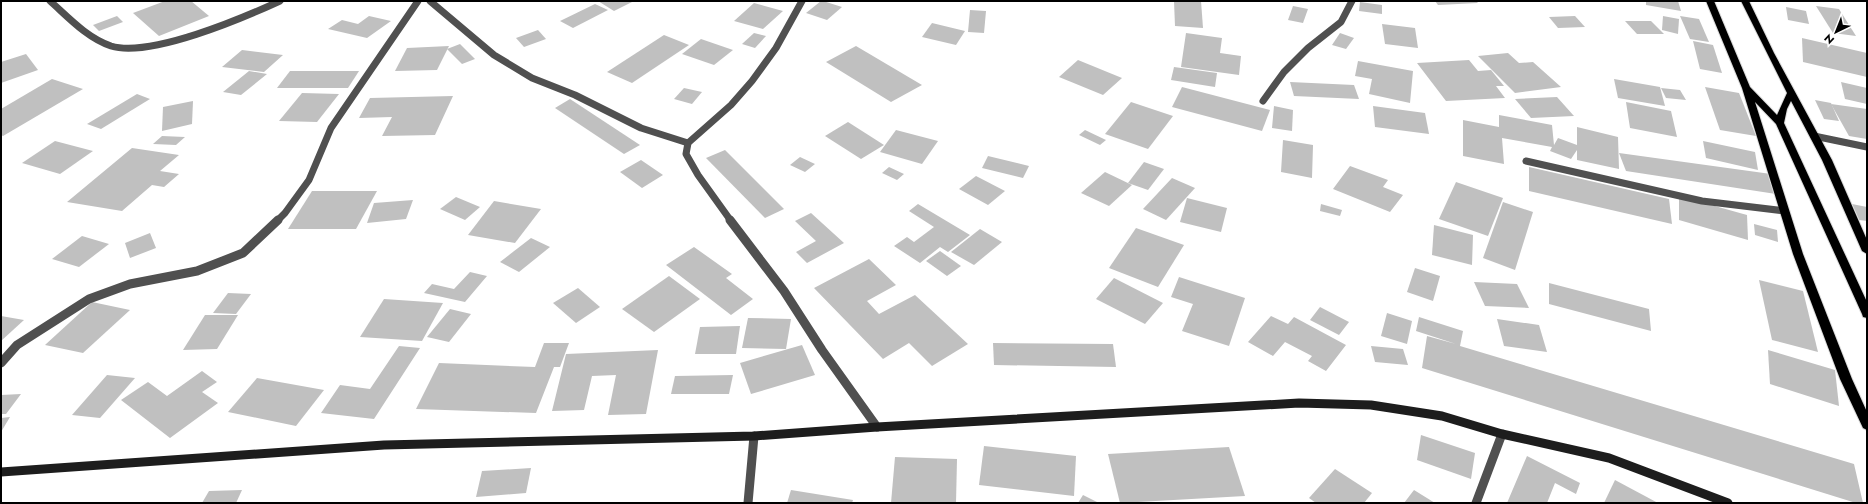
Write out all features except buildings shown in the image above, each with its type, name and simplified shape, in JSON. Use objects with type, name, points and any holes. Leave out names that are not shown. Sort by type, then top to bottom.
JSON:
[{"type":"main road","points":[[1710,1],[1746,88],[1800,261],[1846,379],[1867,425]]},
{"type":"main road","points":[[1745,1],[1791,94],[1827,160],[1867,251]]},
{"type":"main road","points":[[1746,88],[1780,123],[1867,314]]},
{"type":"main road","points":[[1780,123],[1783,109],[1791,94]]},
{"type":"main road","points":[[1,472],[384,445],[754,436],[877,427],[1146,413],[1299,403],[1378,406],[1442,416],[1502,434],[1609,458],[1728,503]]},
{"type":"street","points":[[50,1],[97,39],[120,48],[135,48],[197,34],[257,12],[280,1]]},
{"type":"street","points":[[1,363],[17,345],[89,299],[130,284],[197,271],[242,253],[285,214],[305,185],[331,128],[418,1]]},
{"type":"street","points":[[430,1],[494,55],[532,78],[575,95],[642,128],[688,143]]},
{"type":"street","points":[[802,1],[769,55],[744,91],[712,124],[688,143],[686,154],[698,175],[784,291],[822,350],[877,427]]},
{"type":"street","points":[[1263,101],[1284,72],[1308,48],[1341,22],[1352,1]]},
{"type":"street","points":[[1814,136],[1867,146]]},
{"type":"street","points":[[1526,161],[1702,201],[1785,211]]},
{"type":"street","points":[[1476,503],[1502,434]]},
{"type":"street","points":[[748,503],[754,436]]}]
